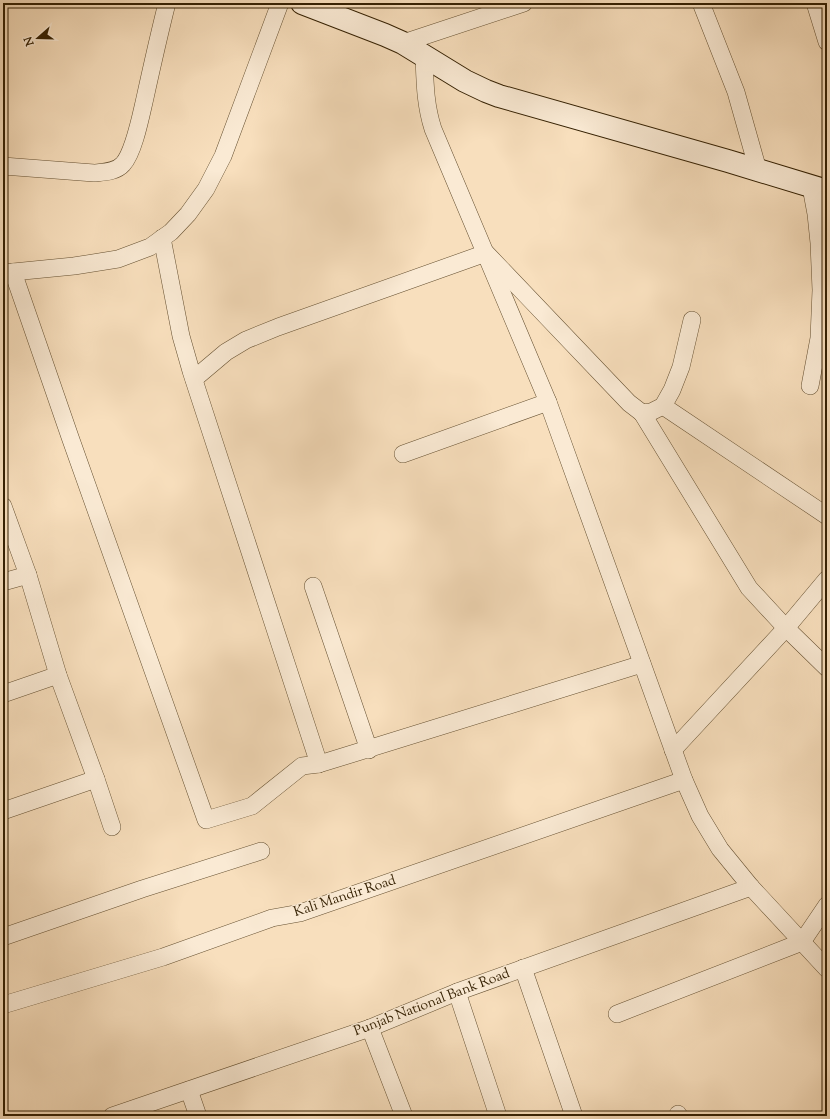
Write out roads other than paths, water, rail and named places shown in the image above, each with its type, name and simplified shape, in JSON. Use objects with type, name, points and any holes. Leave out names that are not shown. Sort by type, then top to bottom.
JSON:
[{"type":"street","points":[[3,166],[94,173],[109,172],[122,165],[128,155],[137,131],[167,3]]},
{"type":"street","points":[[280,3],[223,156],[206,189],[188,214],[171,232],[150,247],[118,259],[74,266],[8,273],[70,437],[206,820],[252,806],[302,766],[319,764],[369,750],[642,664]]},
{"type":"street","points":[[302,3],[403,43],[465,81],[499,96],[758,170],[819,189],[817,221],[821,290],[819,338],[810,386]]},
{"type":"street","points":[[403,43],[524,3]]},
{"type":"street","points":[[701,3],[736,92],[758,170]]},
{"type":"street","points":[[815,3],[827,42]]},
{"type":"street","points":[[424,56],[426,98],[428,114],[433,129],[548,402],[684,780],[700,816],[720,849],[751,887],[827,970]]},
{"type":"street","points":[[162,238],[181,336],[194,380],[319,764]]},
{"type":"street","points":[[194,380],[226,352],[246,340],[486,253]]},
{"type":"street","points":[[486,253],[630,403],[642,413],[749,588],[786,628],[827,668]]},
{"type":"street","points":[[642,413],[652,412],[662,406],[672,390],[681,367],[692,320]]},
{"type":"street","points":[[403,454],[548,402]]},
{"type":"street","points":[[662,406],[827,516]]},
{"type":"street","points":[[3,506],[28,575],[58,675],[112,827]]},
{"type":"street","points":[[3,582],[28,575]]},
{"type":"street","points":[[673,750],[786,628],[827,579]]},
{"type":"street","points":[[313,586],[369,750]]},
{"type":"street","points":[[3,694],[58,675]]},
{"type":"street","points":[[3,811],[96,779]]},
{"type":"street","name":"Kali Mandir Road","points":[[3,1005],[163,957],[272,918],[300,913],[684,780]]},
{"type":"street","points":[[3,937],[142,889],[261,851]]},
{"type":"street","name":"Punjab National Bank Road","points":[[112,1116],[370,1028],[457,992],[751,887]]},
{"type":"street","points":[[617,1014],[802,942],[827,905]]},
{"type":"street","points":[[523,968],[574,1116]]},
{"type":"street","points":[[457,992],[498,1116]]},
{"type":"street","points":[[370,1028],[404,1116]]},
{"type":"street","points":[[189,1090],[198,1116]]}]
